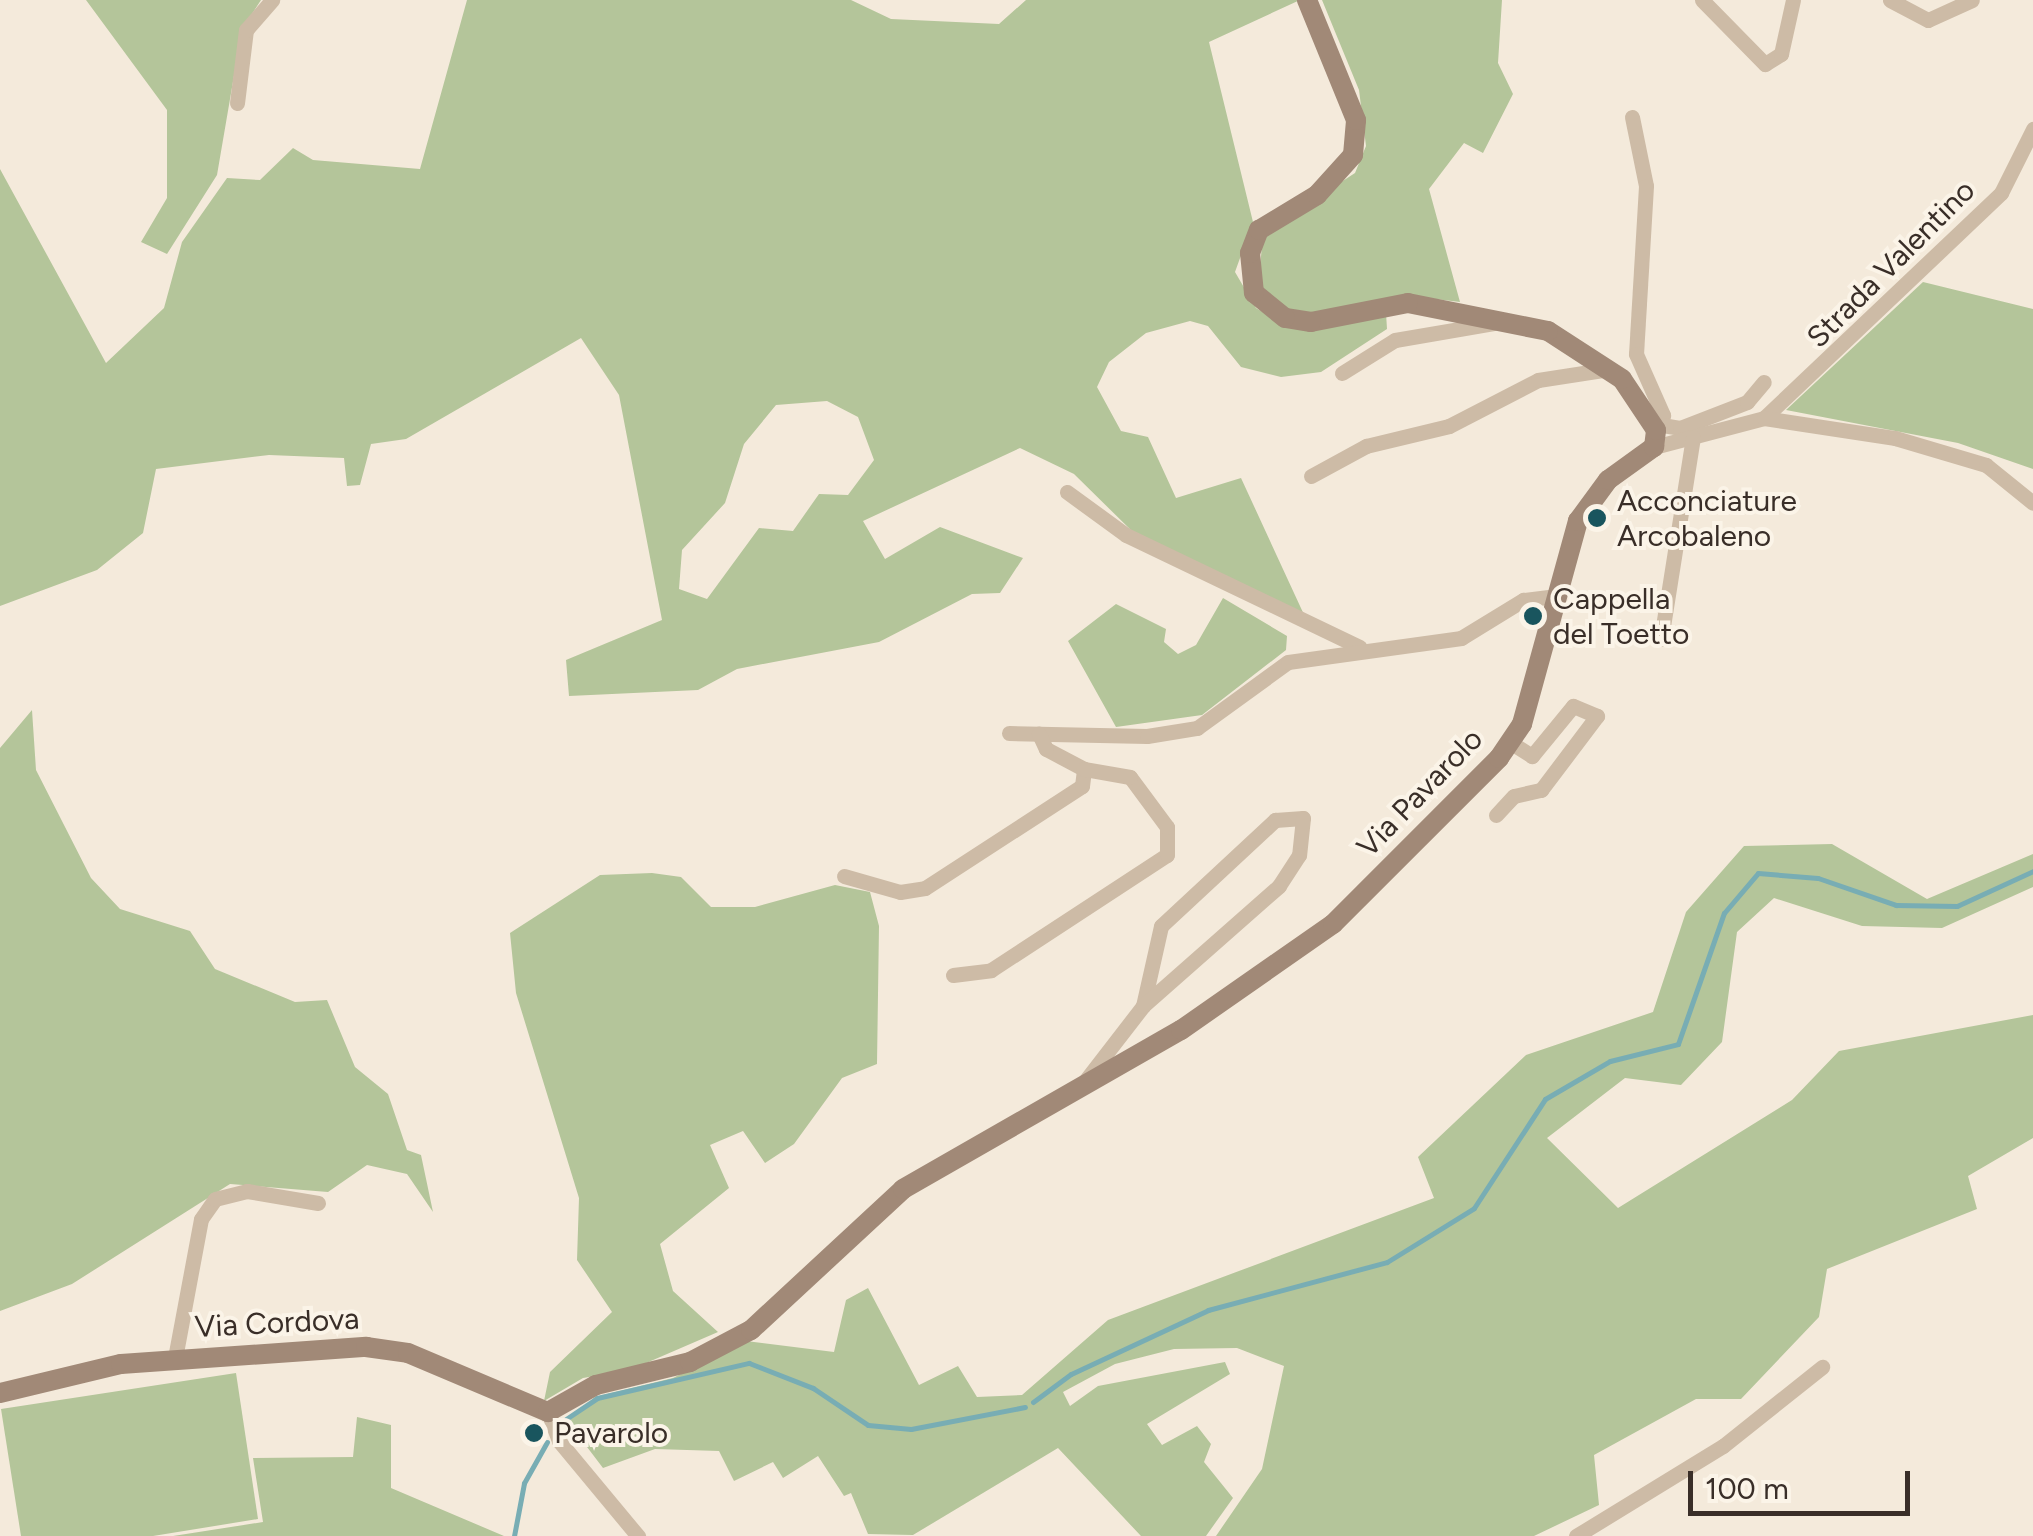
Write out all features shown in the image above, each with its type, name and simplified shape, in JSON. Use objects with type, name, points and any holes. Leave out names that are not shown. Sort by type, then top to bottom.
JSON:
[{"type":"street","points":[[237,103],[246,30],[272,0]]},
{"type":"street","points":[[1307,0],[1356,120],[1354,156],[1317,194],[1259,230],[1250,252],[1254,293],[1285,318],[1311,322],[1408,303],[1512,320],[1610,369],[1657,434],[1693,438],[1764,418],[1895,438],[1986,465],[2033,502]]},
{"type":"street","points":[[1702,0],[1766,64],[1781,54],[1793,0]]},
{"type":"street","points":[[1890,0],[1928,20],[1972,0]]},
{"type":"street","points":[[1632,117],[1646,186],[1636,354],[1657,434]]},
{"type":"street","name":"Strada Valentino","points":[[1764,418],[2001,193],[2033,129]]},
{"type":"street","points":[[1342,373],[1396,340],[1512,320]]},
{"type":"street","points":[[1311,476],[1366,446],[1449,426],[1538,380],[1610,369]]},
{"type":"street","points":[[1657,434],[1747,402],[1764,382]]},
{"type":"street","name":"Via Pavarolo","points":[[548,1412],[582,1390],[690,1362],[750,1330],[904,1189],[1080,1088],[1333,924],[1511,743],[1592,498],[1657,434]]},
{"type":"street","points":[[1660,639],[1693,438]]},
{"type":"street","points":[[1067,492],[1126,535],[1364,649]]},
{"type":"street","points":[[1010,733],[1197,728],[1288,662],[1461,638],[1523,600],[1557,596]]},
{"type":"street","points":[[1496,815],[1514,796],[1541,790],[1597,716],[1573,706],[1532,756],[1511,743]]},
{"type":"street","points":[[953,975],[991,970],[1166,855],[1166,827],[1130,778],[1084,770],[1046,749],[1039,734]]},
{"type":"street","points":[[844,876],[900,892],[925,888],[1082,786],[1084,770]]},
{"type":"street","points":[[1080,1088],[1143,1006],[1278,886],[1299,855],[1303,818],[1275,820],[1161,926],[1143,1006]]},
{"type":"street","points":[[175,1358],[201,1219],[215,1199],[247,1191],[318,1203]]},
{"type":"street","name":"Via Cordova","points":[[0,1393],[175,1358],[388,1349],[548,1412]]},
{"type":"street","points":[[1576,1536],[1724,1446],[1822,1367]]},
{"type":"street","points":[[548,1412],[559,1442],[638,1536]]},
{"type":"green space","points":[[86,0],[261,0],[242,29],[217,175],[167,254],[141,242],[167,198],[167,110]]},
{"type":"green space","points":[[467,0],[851,0],[891,19],[999,24],[1026,0],[1300,0],[1209,42],[1253,222],[1235,272],[1256,308],[1282,324],[1386,313],[1387,329],[1321,372],[1281,377],[1241,367],[1208,326],[1190,321],[1146,333],[1109,362],[1097,387],[1121,431],[1148,437],[1176,498],[1241,478],[1306,619],[1139,538],[1074,474],[1020,448],[863,521],[885,559],[940,527],[1023,558],[1000,593],[972,594],[879,642],[737,669],[698,690],[569,696],[566,660],[662,620],[619,395],[581,338],[406,439],[371,444],[360,485],[347,486],[344,458],[269,455],[156,469],[143,533],[97,570],[0,606],[0,169],[106,363],[164,308],[182,242],[227,178],[260,180],[293,148],[313,160],[420,169]],"holes":[[[827,401],[858,417],[874,460],[848,495],[819,494],[793,531],[759,528],[707,599],[679,589],[682,550],[725,503],[744,444],[776,405]]]},
{"type":"green space","points":[[1322,0],[1502,0],[1498,63],[1513,94],[1483,153],[1464,143],[1429,189],[1460,302],[1419,297],[1311,318],[1287,314],[1258,291],[1263,233],[1355,173],[1366,146],[1359,90]]},
{"type":"green space","points":[[1923,282],[2033,309],[2033,469],[1958,443],[1786,410]]},
{"type":"green space","points":[[1223,598],[1287,636],[1286,650],[1202,715],[1116,727],[1068,641],[1116,604],[1166,629],[1164,642],[1178,654],[1196,645]]},
{"type":"green space","points":[[32,710],[36,770],[91,878],[120,909],[190,931],[215,969],[295,1002],[327,1000],[355,1067],[388,1094],[407,1150],[421,1155],[433,1212],[407,1174],[367,1165],[328,1192],[230,1184],[72,1284],[0,1311],[0,748]]},
{"type":"green space","points":[[1832,844],[1927,899],[2033,854],[2033,887],[1942,928],[1862,926],[1774,898],[1737,932],[1722,1042],[1681,1085],[1625,1078],[1547,1138],[1618,1208],[1792,1100],[1839,1051],[2033,1015],[2033,1138],[1968,1176],[1977,1209],[1827,1269],[1819,1317],[1741,1399],[1696,1399],[1594,1455],[1599,1505],[1534,1536],[1216,1536],[1262,1469],[1284,1366],[1237,1348],[1174,1349],[1115,1364],[1063,1392],[1070,1406],[1098,1386],[1225,1362],[1230,1374],[1147,1424],[1162,1445],[1197,1426],[1211,1444],[1204,1462],[1233,1498],[1206,1536],[1141,1536],[1058,1448],[913,1535],[868,1534],[851,1493],[844,1496],[818,1456],[783,1478],[773,1462],[734,1481],[719,1451],[655,1449],[603,1468],[568,1422],[595,1397],[673,1378],[746,1341],[834,1352],[846,1300],[868,1288],[919,1385],[958,1366],[977,1397],[1022,1395],[1108,1320],[1434,1198],[1418,1157],[1526,1055],[1653,1012],[1686,912],[1744,846]]},
{"type":"green space","points":[[652,873],[681,877],[711,907],[755,907],[835,885],[870,892],[879,926],[877,1064],[842,1078],[794,1144],[765,1163],[743,1131],[710,1145],[729,1188],[660,1244],[673,1291],[718,1332],[630,1370],[583,1378],[544,1401],[550,1372],[612,1312],[577,1260],[579,1198],[516,993],[510,933],[600,875]]},
{"type":"green space","points":[[236,1373],[258,1519],[153,1536],[21,1536],[1,1409]]},
{"type":"green space","points":[[357,1417],[391,1425],[391,1488],[504,1536],[173,1536],[263,1522],[253,1458],[353,1457]]},
{"type":"waterway","points":[[1033,1402],[1071,1374],[1208,1310],[1387,1262],[1474,1208],[1545,1099],[1610,1061],[1678,1044],[1724,913],[1758,873],[1818,878],[1896,905],[1957,906],[2033,871]]},
{"type":"waterway","points":[[566,1419],[597,1398],[749,1363],[813,1388],[868,1425],[911,1429],[1025,1407]]},
{"type":"waterway","points":[[514,1536],[524,1483],[547,1442]]},
{"type":"place","name":"Acconciature Arcobaleno","points":[[1597,518]]},
{"type":"place","name":"Cappella del Toetto","points":[[1533,616]]},
{"type":"place","name":"Pavarolo","points":[[534,1433]]}]
